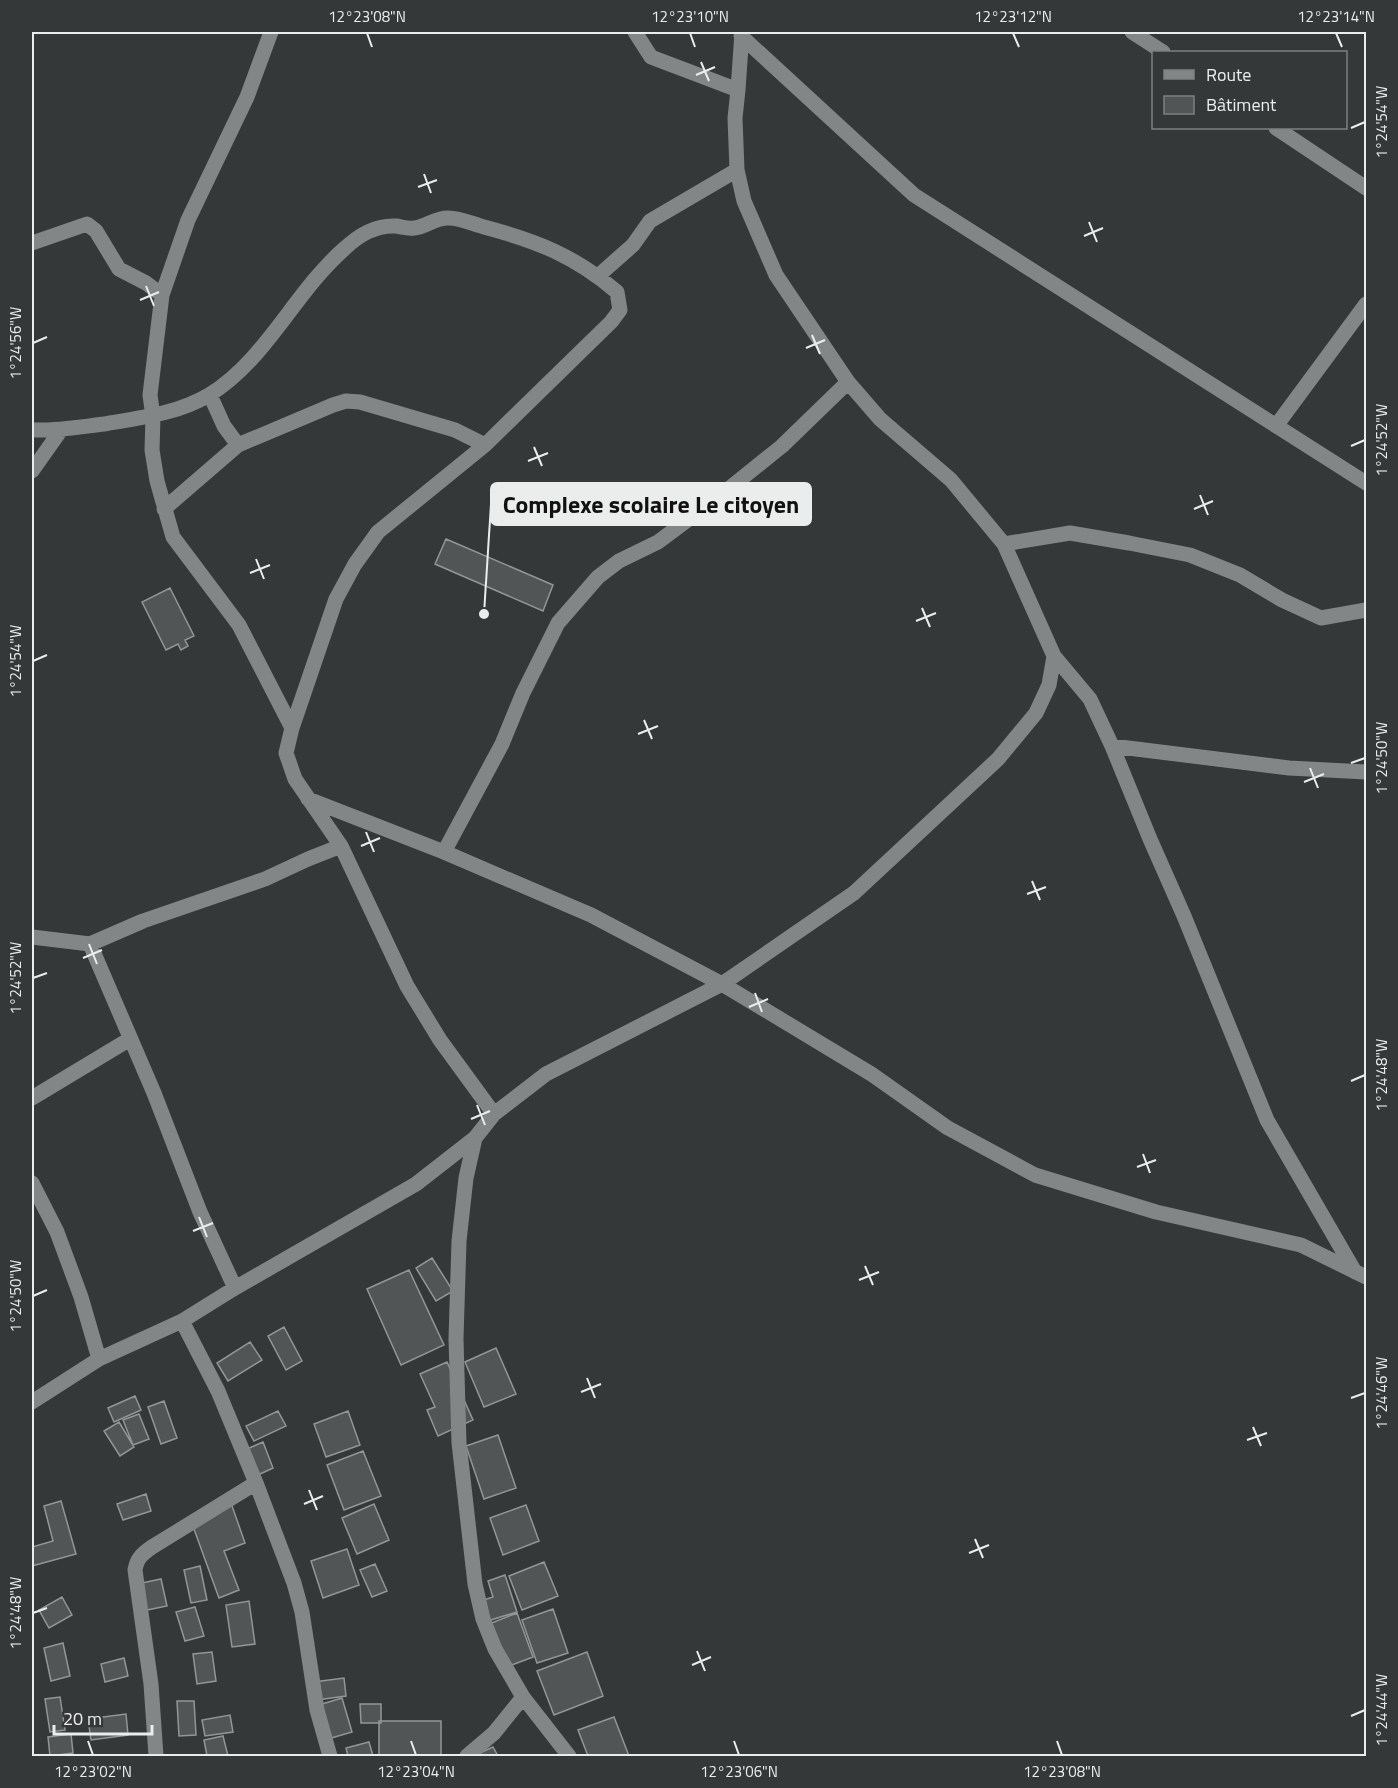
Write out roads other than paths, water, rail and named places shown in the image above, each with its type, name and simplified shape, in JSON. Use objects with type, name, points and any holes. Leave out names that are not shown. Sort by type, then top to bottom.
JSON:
[{"type":"street","points":[[271,32],[248,97],[188,220],[162,295],[150,395],[153,417],[152,450],[156,481],[173,537],[239,626],[292,728]]},
{"type":"street","points":[[635,32],[651,57],[738,90]]},
{"type":"street","points":[[1131,32],[1161,51]]},
{"type":"street","points":[[742,34],[735,118],[737,170],[744,201],[776,275],[848,382],[880,419],[951,480],[1004,544],[1054,656],[1090,699],[1112,746],[1267,1120],[1361,1275]]},
{"type":"street","points":[[742,34],[914,195],[1366,483]]},
{"type":"street","points":[[1278,129],[1366,188]]},
{"type":"street","points":[[598,276],[633,245],[650,221],[737,170]]},
{"type":"street","points":[[32,430],[61,430],[153,417],[210,395],[265,344],[293,306],[342,250],[364,233],[378,227],[396,226],[413,229],[433,220],[448,217],[524,237],[558,251],[598,276],[618,292],[620,310],[611,322],[485,446],[378,532],[355,564],[336,599],[292,728],[286,753],[295,779],[341,846],[407,986],[440,1040],[494,1114]]},
{"type":"street","points":[[32,243],[87,224],[96,231],[119,269],[146,283],[162,295]]},
{"type":"street","points":[[1276,426],[1366,304]]},
{"type":"street","points":[[444,852],[502,744],[523,693],[558,623],[598,577],[619,561],[658,542],[730,488],[782,446],[848,382]]},
{"type":"street","points":[[210,395],[224,426],[238,445]]},
{"type":"street","points":[[164,509],[238,445],[333,405],[355,401],[455,430],[485,446]]},
{"type":"street","points":[[32,471],[61,430]]},
{"type":"street","points":[[1004,544],[1070,533],[1129,543],[1190,555],[1240,575],[1282,600],[1321,618],[1366,610]]},
{"type":"street","points":[[32,1402],[99,1359],[182,1321],[416,1184],[475,1138],[494,1114],[546,1074],[722,984],[854,893],[998,759],[1036,713],[1049,685],[1054,656]]},
{"type":"street","points":[[1112,746],[1289,768],[1366,772]]},
{"type":"street","points":[[308,799],[444,852],[591,915],[722,984],[873,1075],[948,1128],[1035,1175],[1156,1212],[1301,1245],[1361,1275]]},
{"type":"street","points":[[32,937],[90,944],[143,921],[265,879],[341,846]]},
{"type":"street","points":[[90,944],[154,1093],[200,1212],[235,1288]]},
{"type":"street","points":[[32,1098],[130,1039]]},
{"type":"street","points":[[475,1138],[466,1178],[459,1241],[456,1339],[459,1443],[475,1584],[483,1619],[495,1649],[523,1697],[569,1756]]},
{"type":"street","points":[[32,1183],[57,1232],[81,1297],[99,1359]]},
{"type":"street","points":[[182,1321],[218,1391],[294,1583],[302,1612],[317,1710],[330,1756]]},
{"type":"street","points":[[156,1756],[151,1684],[135,1570],[136,1561],[152,1547],[256,1483]]},
{"type":"street","points":[[466,1756],[494,1733],[523,1697]]},
{"type":"place","name":"Complexe scolaire Le citoyen","points":[[484,614]]}]
